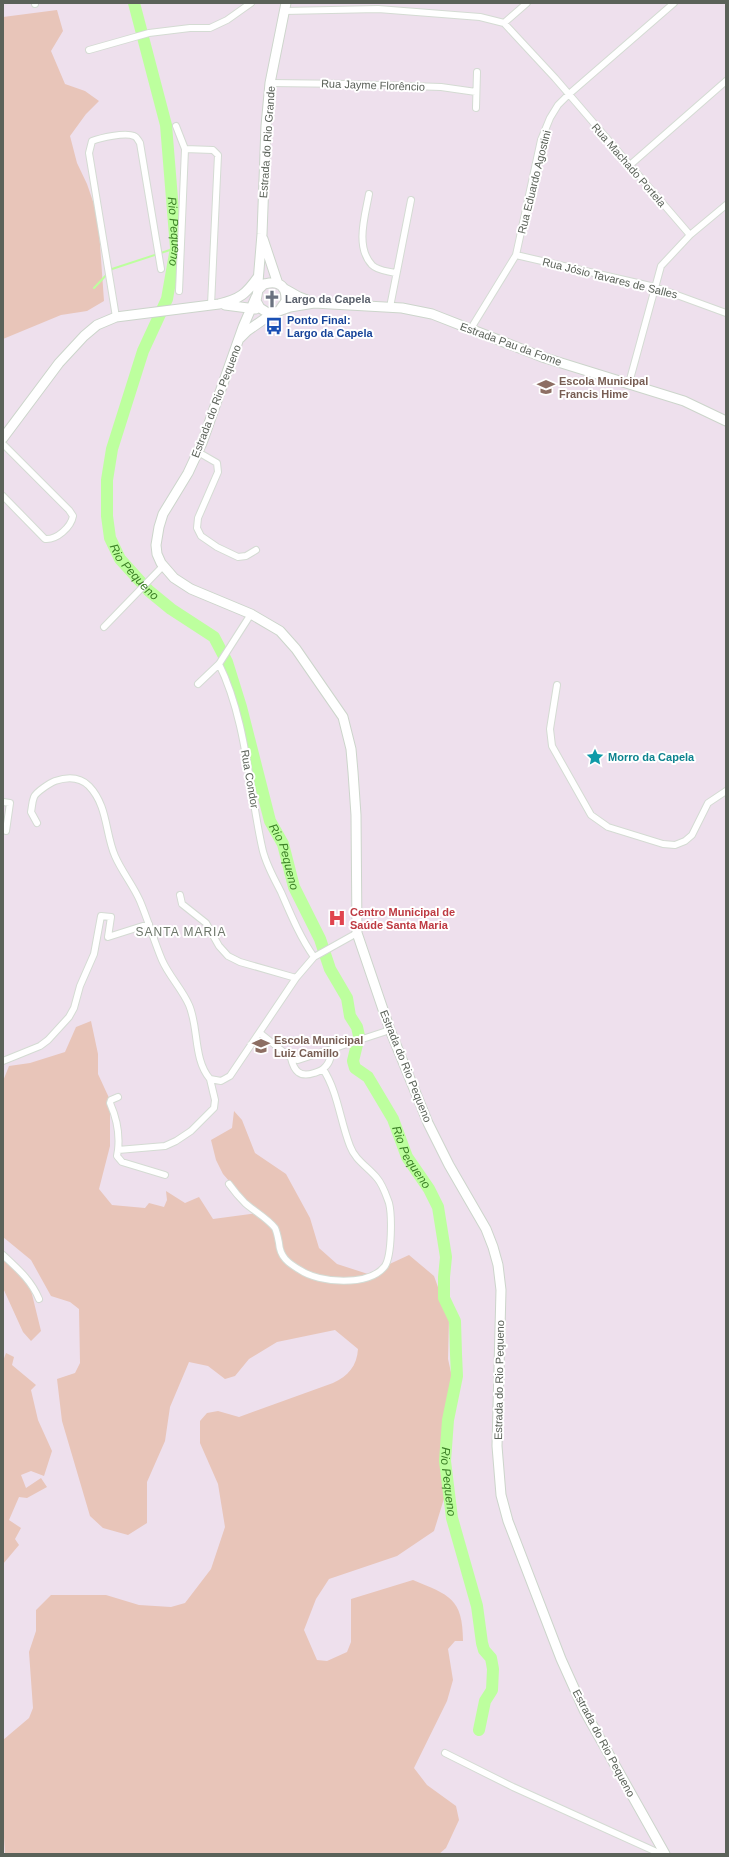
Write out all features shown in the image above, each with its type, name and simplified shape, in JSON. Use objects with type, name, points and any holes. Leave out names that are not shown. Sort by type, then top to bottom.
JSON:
[{"type":"street","points":[[89,50],[149,33],[190,28],[210,28],[227,20],[251,3]]},
{"type":"street","points":[[285,7],[379,6],[480,17],[504,23],[528,3]]},
{"type":"street","name":"Rua Eduardo Agostini","points":[[470,330],[516,254],[542,140],[550,118],[558,105],[674,3]]},
{"type":"street","name":"Estrada do Rio Grande","points":[[257,287],[262,234],[266,126],[270,83],[285,7]]},
{"type":"street","name":"Rua Machado Portela","points":[[504,23],[550,73],[690,235]]},
{"type":"street","points":[[476,108],[477,72]]},
{"type":"street","points":[[630,165],[726,81]]},
{"type":"street","name":"Rua Jayme Florêncio","points":[[270,83],[350,84],[440,88],[476,92]]},
{"type":"street","points":[[176,126],[185,149],[179,291]]},
{"type":"street","points":[[116,317],[89,153],[92,141],[100,138],[131,135],[136,137],[140,143],[161,269]]},
{"type":"street","points":[[185,149],[213,150],[218,155],[215,305]]},
{"type":"street","points":[[369,194],[363,227],[363,244],[366,256],[372,266],[381,270],[395,273]]},
{"type":"street","points":[[390,307],[395,273],[411,200]]},
{"type":"street","points":[[629,383],[654,287],[661,266],[690,235],[726,206]]},
{"type":"street","name":"Estrada do Rio Grande","points":[[262,234],[281,286]]},
{"type":"street","name":"Rua Jósio Tavares de Salles","points":[[516,254],[654,287],[726,312]]},
{"type":"street","points":[[3,438],[59,364],[84,336],[97,325],[116,317],[215,305],[276,312],[282,309],[286,301],[281,286],[272,282],[257,287],[237,299],[215,305]]},
{"type":"street","name":"Estrada Pau da Fome","points":[[281,286],[299,297],[314,303]]},
{"type":"street","points":[[257,287],[258,305],[263,311]]},
{"type":"street","name":"Estrada do Rio Pequeno","points":[[257,287],[251,308],[198,452],[188,473],[163,514],[159,527],[157,549],[163,566],[174,578],[190,590],[251,614],[280,631],[296,649],[343,717],[351,748],[356,815],[357,933],[390,1030],[428,1123],[449,1165],[486,1229],[498,1265],[501,1290],[497,1446],[501,1495],[508,1520],[561,1659],[584,1710],[665,1854]]},
{"type":"street","name":"Estrada Pau da Fome","points":[[276,312],[314,303],[402,308],[432,314],[542,357],[684,401],[726,421]]},
{"type":"street","points":[[234,306],[241,316],[243,327]]},
{"type":"street","name":"Estrada do Rio Pequeno","points":[[239,339],[247,331],[276,312]]},
{"type":"street","points":[[3,444],[69,510],[73,516],[72,523],[59,535],[50,539],[45,539],[3,496]]},
{"type":"street","points":[[198,452],[217,462],[218,472],[198,518],[197,528],[202,536],[217,547],[238,557],[246,556],[256,550]]},
{"type":"street","points":[[104,627],[137,595],[163,566]]},
{"type":"street","points":[[198,684],[220,662],[251,614]]},
{"type":"street","name":"Rua Condor","points":[[220,662],[242,738],[262,849],[270,870],[303,941],[316,956]]},
{"type":"street","points":[[557,685],[550,729],[552,746],[591,815],[608,827],[662,844],[675,845],[692,835],[708,803],[726,791]]},
{"type":"street","points":[[37,823],[30,812],[35,795],[54,781],[68,778],[83,781],[89,786],[100,802],[105,815],[109,840],[116,859],[133,886],[163,961],[189,1005],[196,1031],[200,1061],[210,1079],[215,1100],[214,1108],[191,1132],[165,1146],[118,1150]]},
{"type":"street","points":[[3,802],[10,803],[4,831]]},
{"type":"street","points":[[180,895],[182,904],[206,923],[219,946],[228,956],[240,962],[296,978]]},
{"type":"street","points":[[3,1061],[40,1046],[48,1040],[69,1017],[74,1008],[80,986],[94,954],[101,916],[111,917],[108,937],[149,924]]},
{"type":"street","points":[[210,1079],[221,1081],[230,1076],[296,978],[316,956],[357,933]]},
{"type":"street","points":[[260,1033],[291,1058],[300,1060],[390,1030]]},
{"type":"street","points":[[291,1058],[294,1068],[302,1075],[310,1075],[324,1069],[330,1059],[332,1049]]},
{"type":"street","points":[[229,1184],[244,1203],[274,1227],[282,1255],[300,1271],[325,1279],[346,1282],[381,1270],[387,1262],[391,1211],[377,1178],[356,1158],[350,1146],[330,1082],[324,1069]]},
{"type":"street","points":[[118,1098],[111,1100],[110,1103],[117,1119],[120,1138],[117,1156],[122,1162],[165,1175]]},
{"type":"street","points":[[3,1255],[23,1273],[32,1285],[39,1299]]},
{"type":"street","points":[[445,1753],[513,1787],[661,1854]]},
{"type":"shaded area","points":[[57,10],[63,31],[51,51],[65,84],[85,91],[99,101],[86,114],[70,136],[77,163],[87,184],[98,216],[104,301],[87,311],[61,315],[3,339],[3,17]]},
{"type":"shaded area","points":[[91,1021],[98,1054],[98,1074],[110,1100],[110,1146],[99,1189],[112,1205],[145,1208],[149,1203],[164,1207],[167,1200],[166,1191],[185,1203],[199,1197],[213,1219],[257,1213],[223,1174],[216,1160],[211,1140],[232,1128],[234,1111],[242,1120],[255,1153],[286,1174],[310,1218],[319,1248],[337,1264],[368,1274],[409,1255],[434,1276],[449,1318],[448,1359],[456,1395],[446,1446],[447,1489],[434,1531],[397,1556],[329,1579],[316,1599],[304,1630],[317,1660],[327,1661],[347,1652],[351,1642],[351,1599],[413,1580],[445,1595],[452,1600],[457,1607],[460,1615],[463,1641],[455,1641],[448,1649],[453,1680],[447,1701],[414,1768],[427,1785],[456,1806],[459,1820],[446,1848],[439,1854],[5,1854],[3,1821],[3,1740],[29,1718],[33,1708],[29,1652],[36,1631],[36,1610],[51,1595],[106,1595],[139,1605],[171,1607],[185,1603],[211,1569],[225,1527],[218,1484],[200,1443],[200,1421],[207,1413],[218,1411],[239,1417],[333,1383],[351,1370],[356,1360],[358,1349],[335,1330],[277,1342],[249,1359],[235,1376],[225,1379],[208,1366],[189,1362],[170,1407],[165,1441],[147,1482],[147,1523],[128,1535],[103,1528],[90,1516],[62,1421],[57,1379],[75,1373],[80,1363],[79,1309],[70,1302],[51,1296],[31,1260],[3,1237],[3,1081],[9,1066],[30,1063],[65,1052],[76,1027]]},
{"type":"shaded area","points":[[3,1258],[29,1282],[41,1331],[31,1341],[23,1332],[3,1288]]},
{"type":"shaded area","points":[[6,1353],[14,1357],[12,1365],[36,1385],[31,1390],[38,1420],[52,1451],[44,1476],[31,1471],[21,1475],[26,1488],[41,1478],[47,1487],[27,1498],[19,1497],[9,1520],[21,1528],[15,1539],[19,1545],[3,1564],[3,1361]]},
{"type":"waterway","name":"Rio Pequeno","points":[[134,3],[166,125],[176,248],[167,299],[143,351],[112,449],[107,480],[107,516],[110,538],[120,559],[149,591],[171,609],[214,637],[227,662],[241,707],[270,821],[283,844],[294,887],[320,939],[330,969],[347,998],[350,1016],[357,1027],[359,1036],[353,1061],[355,1068],[368,1077],[393,1119],[407,1157],[429,1189],[438,1207],[446,1257],[444,1298],[455,1321],[457,1376],[448,1420],[445,1461],[452,1518],[477,1606],[482,1643],[484,1650],[491,1658],[493,1669],[492,1690],[485,1701],[479,1730]]},
{"type":"waterway","points":[[94,288],[112,269],[176,248]]},
{"type":"place","name":"Largo da Capela","points":[[272,299]]},
{"type":"place","name":"Ponto Final: Largo da Capela","points":[[274,326]]},
{"type":"place","name":"Escola Municipal Francis Hime","points":[[546,387]]},
{"type":"place","name":"Morro da Capela","points":[[595,757]]},
{"type":"place","name":"Centro Municipal de Saúde Santa Maria","points":[[337,918]]},
{"type":"place","name":"Escola Municipal Luiz Camillo","points":[[261,1046]]},
{"type":"district","name":"SANTA MARIA","points":[[181,932]]}]
